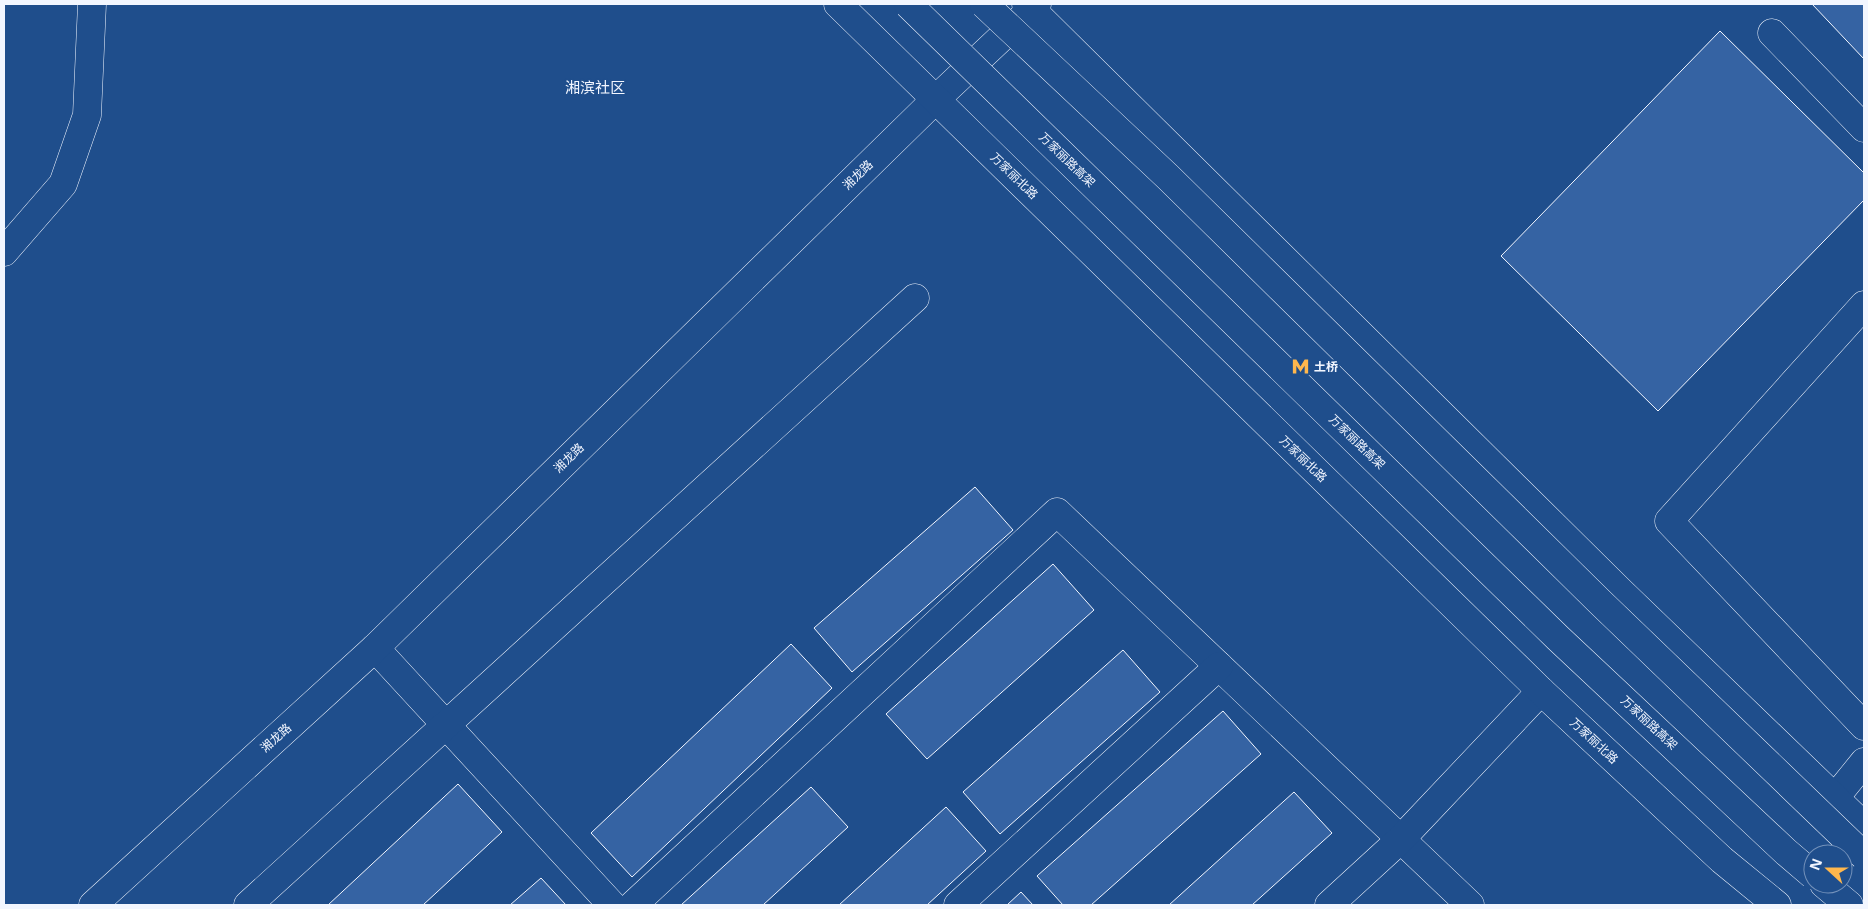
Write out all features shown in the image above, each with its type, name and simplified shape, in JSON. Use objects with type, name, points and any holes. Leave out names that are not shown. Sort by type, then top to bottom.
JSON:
[{"type":"main road","points":[[4,252],[63,184],[87,115],[92,4]]},
{"type":"main road","name":"万家丽北路","points":[[838,4],[1541,691],[1722,860],[1777,905]]},
{"type":"main road","name":"万家丽路高架","points":[[908,4],[1558,638],[1803,866]]},
{"type":"main road","points":[[984,4],[1168,177],[1600,602],[1864,856]]},
{"type":"main road","points":[[1031,6],[1620,591],[1864,826]]},
{"type":"main road","name":"湘龙路","points":[[93,905],[375,648],[1031,6]]},
{"type":"main road","points":[[1772,33],[1864,128]]},
{"type":"main road","points":[[248,905],[915,298]]},
{"type":"main road","points":[[1864,306],[1669,521],[1864,726]]},
{"type":"main road","points":[[633,905],[1057,512],[1470,905]]},
{"type":"main road","points":[[375,648],[612,905]]},
{"type":"main road","points":[[958,905],[1219,666]]},
{"type":"main road","points":[[1329,905],[1401,840],[1541,691]]},
{"type":"main road","points":[[1834,798],[1864,762]]},
{"type":"main road","points":[[1836,894],[1849,905]]},
{"type":"building","points":[[1812,4],[1864,4],[1864,59]]},
{"type":"building","points":[[1720,31],[1864,173],[1864,200],[1658,411],[1501,256]]},
{"type":"building","points":[[975,487],[1013,530],[852,672],[814,628]]},
{"type":"building","points":[[1053,564],[1094,610],[927,759],[886,714]]},
{"type":"building","points":[[791,644],[832,688],[632,877],[591,833]]},
{"type":"building","points":[[1123,650],[1160,692],[1000,834],[963,792]]},
{"type":"building","points":[[1223,711],[1261,754],[1091,905],[1063,905],[1037,876]]},
{"type":"building","points":[[458,784],[502,832],[423,905],[328,905]]},
{"type":"building","points":[[811,787],[848,827],[763,905],[681,905]]},
{"type":"building","points":[[1294,792],[1332,833],[1252,905],[1169,905]]},
{"type":"building","points":[[946,807],[986,851],[927,905],[839,905]]},
{"type":"building","points":[[541,878],[566,905],[510,905]]},
{"type":"building","points":[[1021,892],[1033,905],[1007,905]]},
{"type":"place","name":"土桥","points":[[1300,367]]},
{"type":"district","name":"湘滨社区","points":[[595,88]]}]
